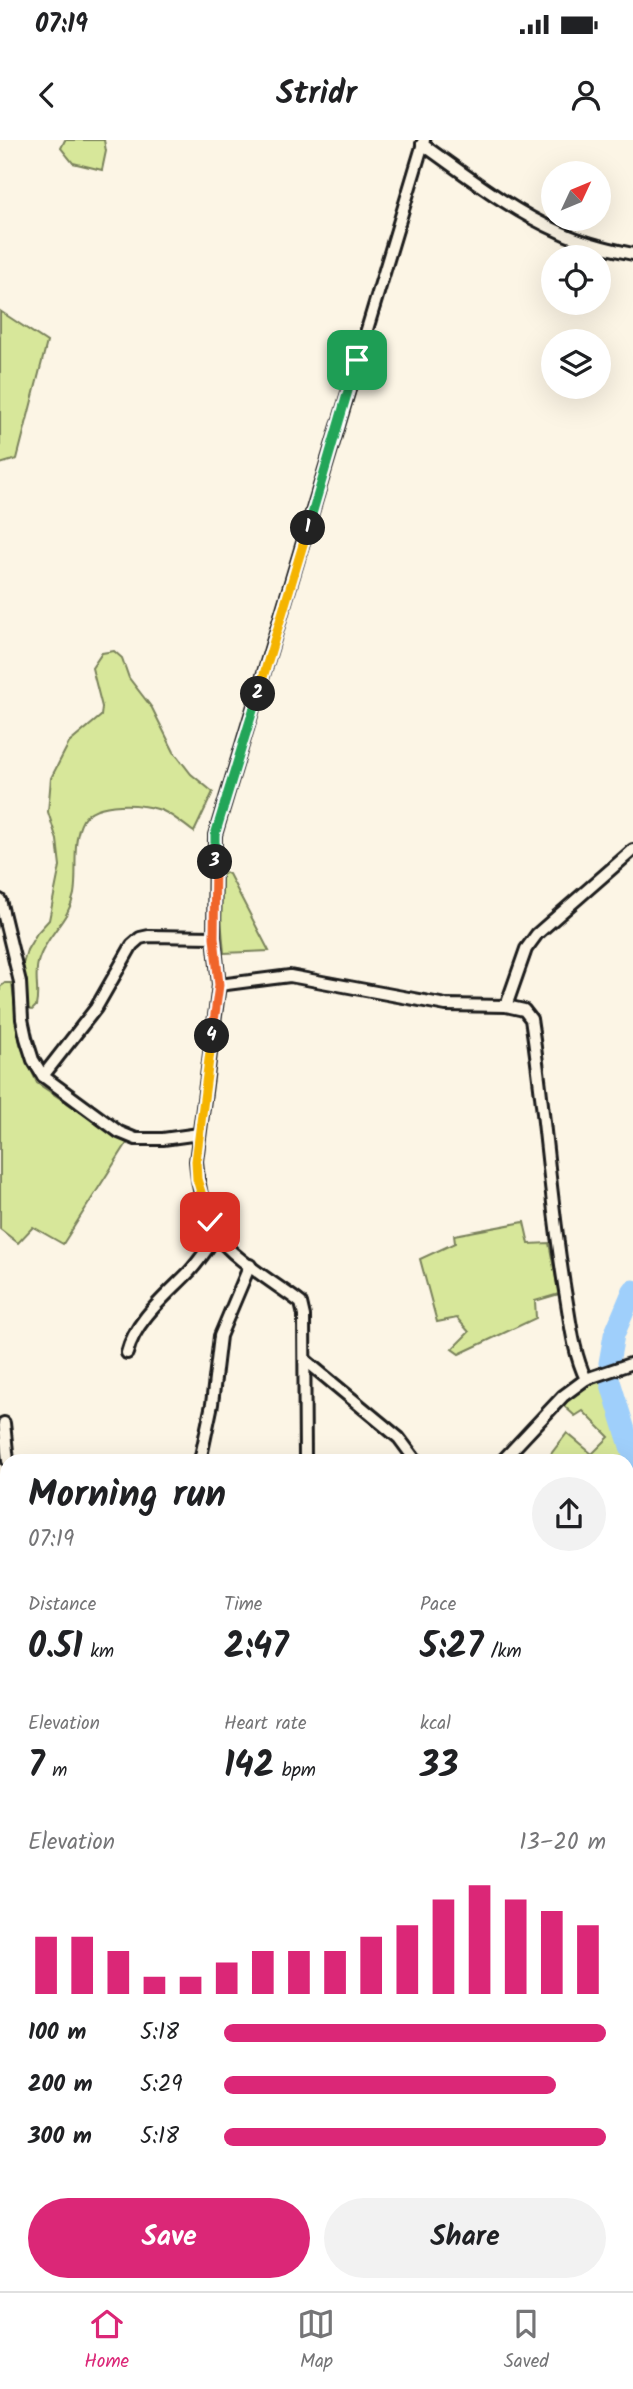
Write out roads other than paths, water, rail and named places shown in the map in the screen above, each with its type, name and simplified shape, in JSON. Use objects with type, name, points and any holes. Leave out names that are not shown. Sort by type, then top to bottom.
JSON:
[{"type":"street","points":[[305,1454],[304,1316],[301,1303],[216,1236],[197,1179],[199,1134],[219,985],[214,937],[215,835],[423,142],[484,188],[561,233],[597,246],[633,254]]},
{"type":"street","points":[[506,1006],[526,949],[537,934],[633,850]]},
{"type":"street","points":[[0,900],[20,982],[26,1038],[33,1060],[43,1076],[119,1132],[136,1139],[163,1139],[199,1134]]},
{"type":"street","points":[[43,1076],[96,1008],[132,945],[149,936],[214,937]]},
{"type":"street","points":[[219,985],[290,976],[446,1005],[506,1006],[524,1010],[531,1020],[542,1093],[559,1251],[574,1336],[586,1379]]},
{"type":"street","points":[[127,1353],[129,1344],[141,1324],[193,1268],[216,1236]]},
{"type":"street","points":[[201,1454],[212,1404],[220,1336],[250,1265]]},
{"type":"street","points":[[305,1360],[399,1438],[411,1454]]},
{"type":"street","points":[[509,1454],[563,1396],[586,1379],[633,1363]]},
{"type":"street","points":[[4,1423],[7,1454]]},
{"type":"waterway","points":[[609,1363],[614,1335],[633,1290]]},
{"type":"waterway","points":[[609,1378],[632,1454]]}]
